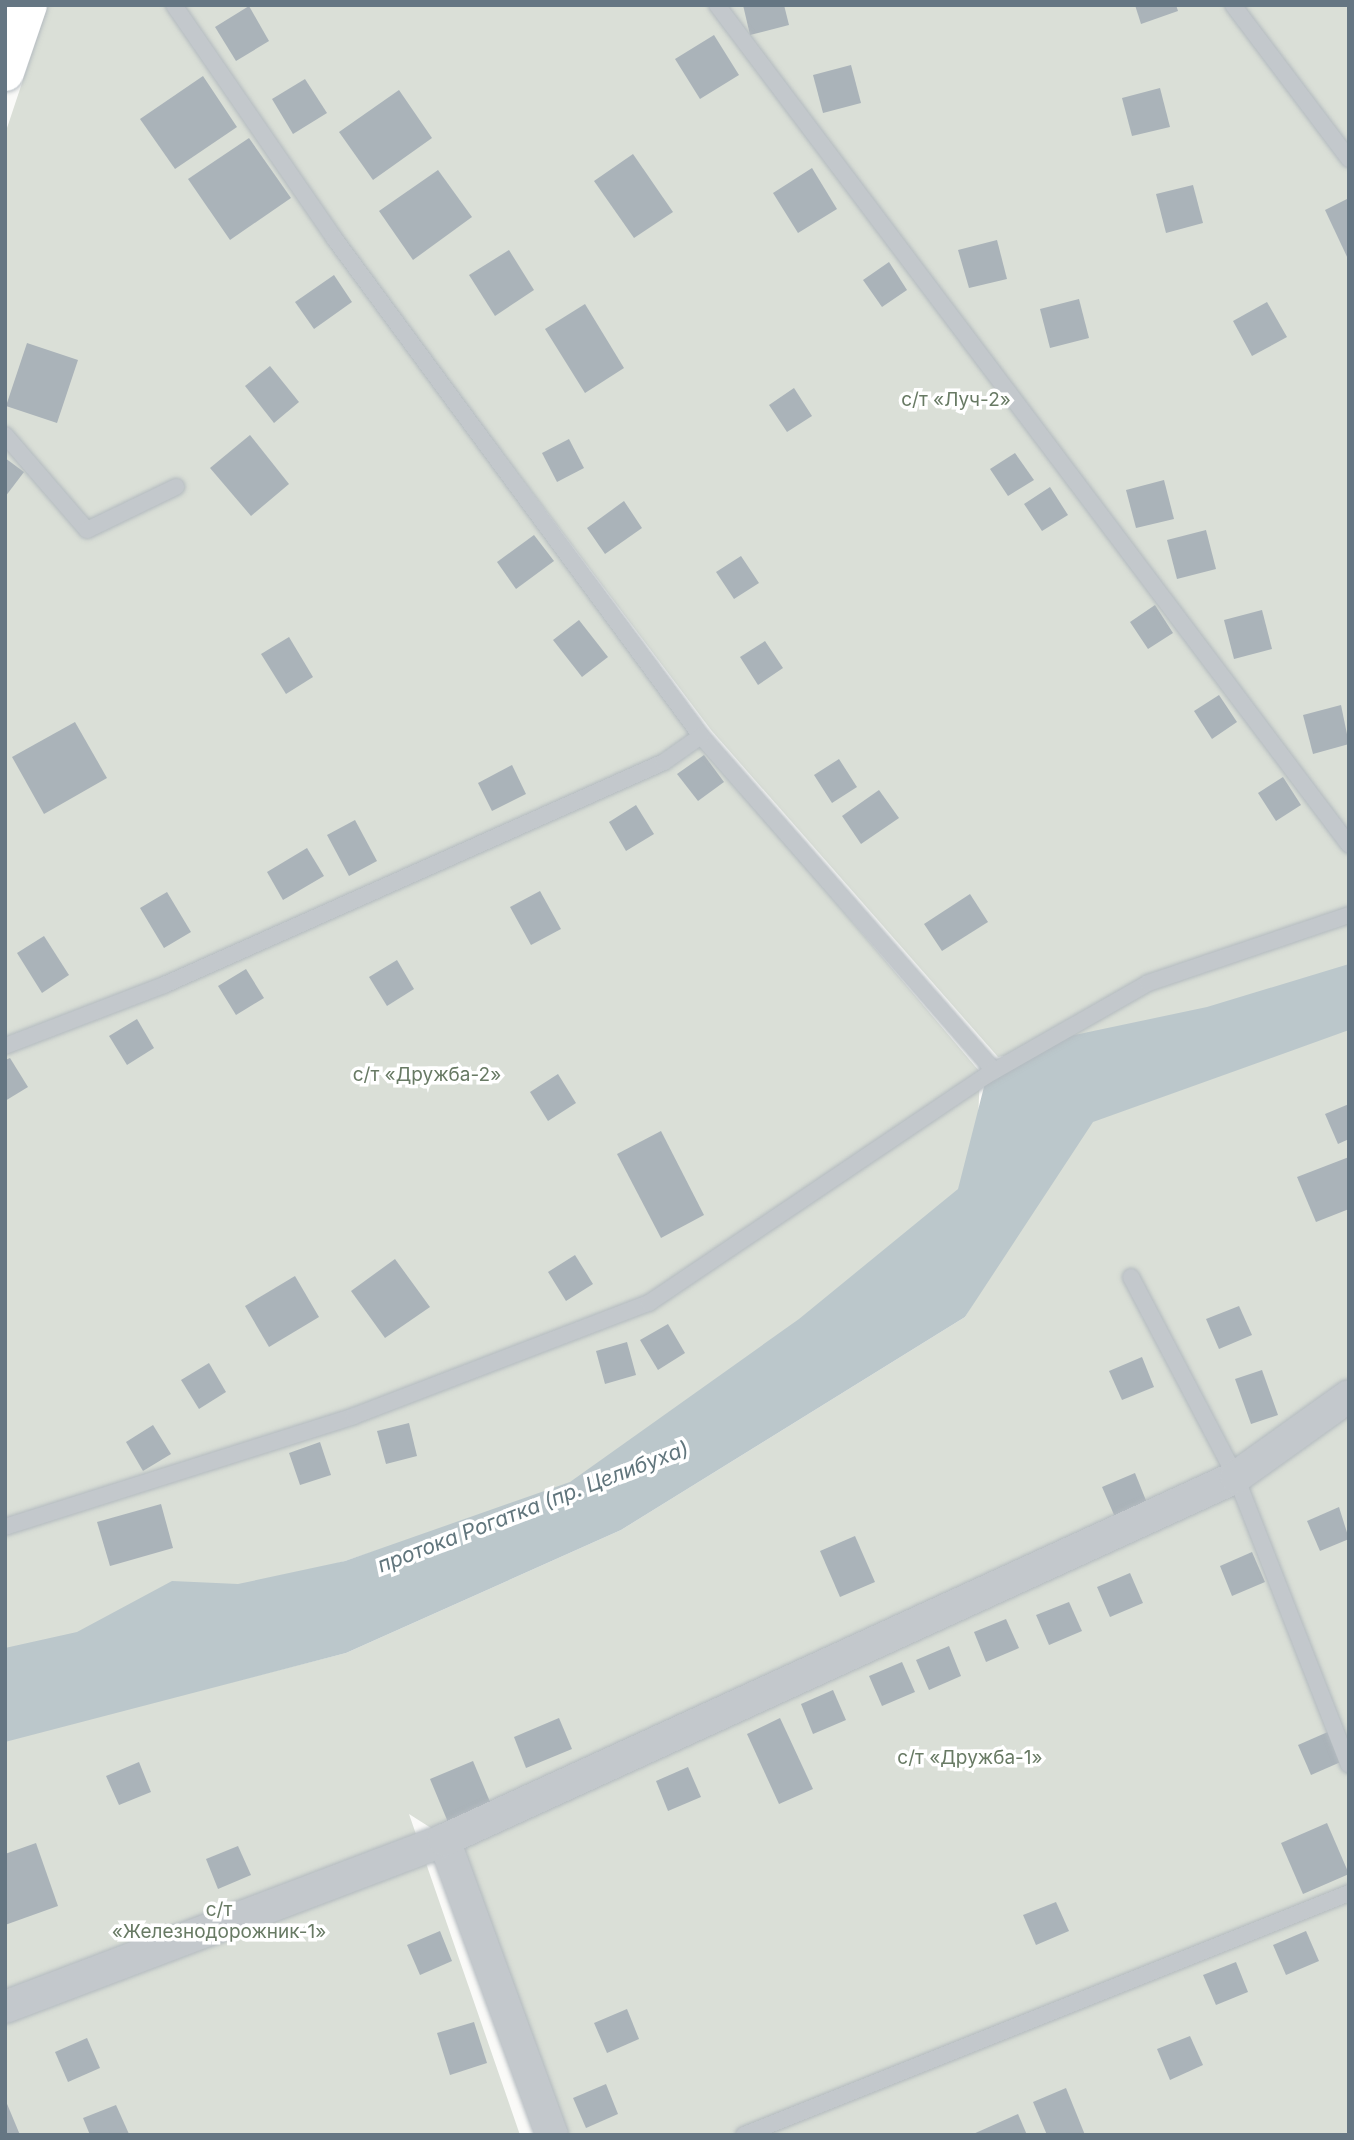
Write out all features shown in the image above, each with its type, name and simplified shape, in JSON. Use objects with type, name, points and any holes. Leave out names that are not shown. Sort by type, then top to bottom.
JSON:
[{"type":"main road","points":[[5,72],[28,5]]},
{"type":"street","points":[[5,2007],[444,1840],[1236,1477],[1349,1396]]},
{"type":"street","points":[[444,1840],[552,2135]]},
{"type":"lane","points":[[174,5],[334,238],[701,736],[994,1070]]},
{"type":"lane","points":[[717,5],[1349,845]]},
{"type":"lane","points":[[1233,5],[1349,159]]},
{"type":"lane","points":[[5,435],[88,530],[176,487]]},
{"type":"lane","points":[[5,1046],[164,985],[639,774],[664,762],[701,736]]},
{"type":"lane","points":[[5,1527],[354,1416],[649,1303],[994,1070],[1148,983],[1349,915]]},
{"type":"lane","points":[[1131,1277],[1236,1477],[1349,1765]]},
{"type":"lane","points":[[744,2135],[1349,1893]]},
{"type":"green space","name":"с/т «Дружба-2»","points":[[48,5],[168,5],[699,741],[980,1072],[975,1198],[829,1328],[554,1492],[345,1561],[5,1658],[5,134]]},
{"type":"green space","name":"с/т «Луч-2»","points":[[183,5],[1349,5],[1349,989],[998,1057],[711,730],[339,236]]},
{"type":"green space","name":"с/т «Дружба-1»","points":[[1349,1029],[1349,2135],[565,2135],[464,1849],[409,1814],[520,2135],[5,2135],[5,1740],[346,1653],[621,1530],[965,1317],[1084,1121]]},
{"type":"water","name":"протока Рогатка (пр. Целибуха)","points":[[1349,964],[1349,1030],[1093,1122],[965,1317],[621,1530],[346,1653],[5,1742],[5,1648],[77,1632],[172,1581],[238,1584],[345,1561],[570,1482],[799,1319],[958,1189],[987,1075],[1046,1041],[1207,1007]]},
{"type":"building","points":[[743,5],[784,5],[789,25],[750,35]]},
{"type":"building","points":[[1135,5],[1176,5],[1178,11],[1141,24]]},
{"type":"building","points":[[249,6],[269,41],[236,61],[215,27]]},
{"type":"building","points":[[714,35],[739,75],[700,99],[675,59]]},
{"type":"building","points":[[851,65],[861,103],[823,113],[813,75]]},
{"type":"building","points":[[203,76],[237,127],[175,169],[140,119]]},
{"type":"building","points":[[305,79],[327,113],[293,134],[272,99]]},
{"type":"building","points":[[1160,88],[1170,127],[1132,136],[1122,98]]},
{"type":"building","points":[[399,90],[432,138],[373,180],[339,132]]},
{"type":"building","points":[[249,138],[291,198],[230,240],[188,179]]},
{"type":"building","points":[[633,154],[673,212],[634,238],[594,181]]},
{"type":"building","points":[[812,168],[837,209],[798,233],[773,193]]},
{"type":"building","points":[[438,170],[472,217],[413,260],[379,211]]},
{"type":"building","points":[[1193,185],[1203,223],[1166,233],[1156,194]]},
{"type":"building","points":[[1349,198],[1349,261],[1325,210]]},
{"type":"building","points":[[997,240],[1007,279],[969,288],[958,250]]},
{"type":"building","points":[[509,250],[534,290],[495,316],[469,275]]},
{"type":"building","points":[[889,262],[907,290],[882,307],[863,280]]},
{"type":"building","points":[[334,275],[352,302],[314,329],[295,302]]},
{"type":"building","points":[[1079,299],[1089,338],[1050,348],[1040,309]]},
{"type":"building","points":[[1267,302],[1287,337],[1252,356],[1233,321]]},
{"type":"building","points":[[585,304],[624,368],[585,393],[545,329]]},
{"type":"building","points":[[27,343],[78,360],[57,423],[6,406]]},
{"type":"building","points":[[270,366],[299,402],[274,423],[245,386]]},
{"type":"building","points":[[794,388],[812,416],[787,432],[769,405]]},
{"type":"building","points":[[250,435],[289,484],[251,516],[210,468]]},
{"type":"building","points":[[569,439],[584,468],[557,482],[542,453]]},
{"type":"building","points":[[1015,453],[1034,480],[1008,496],[990,469]]},
{"type":"building","points":[[5,458],[24,472],[5,497]]},
{"type":"building","points":[[1164,480],[1174,519],[1136,528],[1126,490]]},
{"type":"building","points":[[1050,487],[1068,515],[1042,531],[1024,504]]},
{"type":"building","points":[[624,501],[642,528],[605,554],[587,528]]},
{"type":"building","points":[[1206,530],[1216,569],[1177,579],[1167,540]]},
{"type":"building","points":[[534,535],[554,561],[516,589],[497,562]]},
{"type":"building","points":[[741,556],[759,583],[734,599],[716,572]]},
{"type":"building","points":[[1155,605],[1173,633],[1148,649],[1130,622]]},
{"type":"building","points":[[1262,610],[1272,649],[1234,659],[1224,620]]},
{"type":"building","points":[[579,620],[608,657],[582,677],[553,640]]},
{"type":"building","points":[[289,637],[313,677],[286,694],[261,654]]},
{"type":"building","points":[[765,641],[783,668],[758,685],[740,657]]},
{"type":"building","points":[[1219,695],[1237,722],[1212,739],[1194,711]]},
{"type":"building","points":[[1341,705],[1349,744],[1313,754],[1303,715]]},
{"type":"building","points":[[75,722],[107,778],[44,814],[12,757]]},
{"type":"building","points":[[704,755],[724,782],[698,801],[677,774]]},
{"type":"building","points":[[839,759],[857,787],[832,803],[814,775]]},
{"type":"building","points":[[512,765],[526,794],[492,811],[478,783]]},
{"type":"building","points":[[1283,777],[1301,805],[1276,821],[1258,793]]},
{"type":"building","points":[[879,790],[899,818],[861,844],[842,816]]},
{"type":"building","points":[[636,805],[654,834],[626,851],[609,822]]},
{"type":"building","points":[[355,820],[377,861],[349,876],[327,835]]},
{"type":"building","points":[[307,848],[324,876],[283,900],[267,872]]},
{"type":"building","points":[[540,891],[561,929],[531,945],[510,907]]},
{"type":"building","points":[[167,892],[191,932],[164,948],[140,908]]},
{"type":"building","points":[[970,894],[988,922],[942,951],[924,924]]},
{"type":"building","points":[[44,936],[69,975],[42,993],[17,953]]},
{"type":"building","points":[[397,960],[414,989],[387,1006],[369,977]]},
{"type":"building","points":[[246,969],[264,998],[236,1015],[218,986]]},
{"type":"building","points":[[137,1019],[154,1048],[127,1065],[109,1036]]},
{"type":"building","points":[[10,1058],[28,1087],[5,1101],[5,1060]]},
{"type":"building","points":[[558,1074],[576,1103],[548,1121],[530,1092]]},
{"type":"building","points":[[1349,1104],[1349,1139],[1338,1144],[1325,1114]]},
{"type":"building","points":[[661,1131],[704,1215],[661,1238],[617,1154]]},
{"type":"building","points":[[1349,1157],[1349,1209],[1316,1222],[1297,1177]]},
{"type":"building","points":[[575,1255],[593,1284],[566,1301],[548,1272]]},
{"type":"building","points":[[395,1259],[430,1307],[385,1338],[351,1291]]},
{"type":"building","points":[[295,1276],[319,1317],[269,1347],[245,1306]]},
{"type":"building","points":[[1239,1306],[1252,1335],[1219,1349],[1206,1319]]},
{"type":"building","points":[[668,1324],[685,1353],[658,1370],[640,1340]]},
{"type":"building","points":[[627,1342],[636,1375],[605,1384],[596,1351]]},
{"type":"building","points":[[1142,1357],[1154,1387],[1122,1400],[1109,1371]]},
{"type":"building","points":[[209,1363],[226,1392],[199,1409],[181,1380]]},
{"type":"building","points":[[1262,1370],[1278,1415],[1251,1424],[1235,1379]]},
{"type":"building","points":[[409,1423],[417,1456],[386,1464],[377,1431]]},
{"type":"building","points":[[153,1425],[171,1454],[143,1471],[126,1442]]},
{"type":"building","points":[[320,1442],[331,1475],[300,1485],[289,1453]]},
{"type":"building","points":[[1135,1473],[1147,1503],[1115,1517],[1102,1487]]},
{"type":"building","points":[[161,1504],[173,1548],[110,1566],[97,1522]]},
{"type":"building","points":[[1339,1507],[1349,1539],[1320,1551],[1307,1521]]},
{"type":"building","points":[[855,1536],[875,1582],[840,1597],[820,1551]]},
{"type":"building","points":[[1252,1552],[1265,1582],[1232,1596],[1220,1566]]},
{"type":"building","points":[[1130,1573],[1143,1603],[1110,1617],[1097,1587]]},
{"type":"building","points":[[1069,1602],[1082,1631],[1049,1645],[1036,1615]]},
{"type":"building","points":[[1006,1619],[1019,1648],[986,1662],[974,1632]]},
{"type":"building","points":[[949,1646],[961,1676],[929,1690],[916,1660]]},
{"type":"building","points":[[902,1662],[915,1692],[882,1706],[869,1676]]},
{"type":"building","points":[[833,1690],[846,1720],[813,1734],[801,1704]]},
{"type":"building","points":[[559,1718],[572,1749],[526,1768],[514,1737]]},
{"type":"building","points":[[780,1718],[813,1789],[779,1804],[747,1734]]},
{"type":"building","points":[[1330,1731],[1343,1761],[1311,1775],[1298,1745]]},
{"type":"building","points":[[473,1761],[493,1809],[450,1827],[430,1779]]},
{"type":"building","points":[[139,1762],[151,1792],[119,1805],[106,1776]]},
{"type":"building","points":[[688,1767],[701,1797],[668,1811],[656,1781]]},
{"type":"building","points":[[1327,1823],[1349,1874],[1303,1894],[1281,1843]]},
{"type":"building","points":[[36,1843],[58,1906],[5,1925],[5,1854]]},
{"type":"building","points":[[238,1846],[251,1875],[218,1889],[206,1859]]},
{"type":"building","points":[[1056,1902],[1069,1931],[1036,1945],[1023,1915]]},
{"type":"building","points":[[440,1931],[452,1961],[420,1975],[407,1945]]},
{"type":"building","points":[[1306,1931],[1319,1961],[1286,1975],[1273,1945]]},
{"type":"building","points":[[1236,1962],[1248,1992],[1216,2005],[1203,1975]]},
{"type":"building","points":[[627,2009],[639,2039],[607,2053],[594,2023]]},
{"type":"building","points":[[474,2022],[487,2063],[450,2075],[437,2033]]},
{"type":"building","points":[[1190,2036],[1203,2065],[1170,2080],[1157,2049]]},
{"type":"building","points":[[87,2038],[100,2068],[68,2082],[55,2052]]},
{"type":"building","points":[[606,2084],[618,2114],[586,2128],[573,2098]]},
{"type":"building","points":[[1066,2088],[1085,2135],[1047,2135],[1033,2102]]},
{"type":"building","points":[[5,2099],[20,2135],[5,2135]]},
{"type":"building","points":[[116,2105],[129,2134],[90,2135],[83,2118]]},
{"type":"building","points":[[1018,2114],[1027,2135],[971,2135]]},
{"type":"park label","name":"с/т «Железнодорожник-1»","points":[[219,1921]]}]
